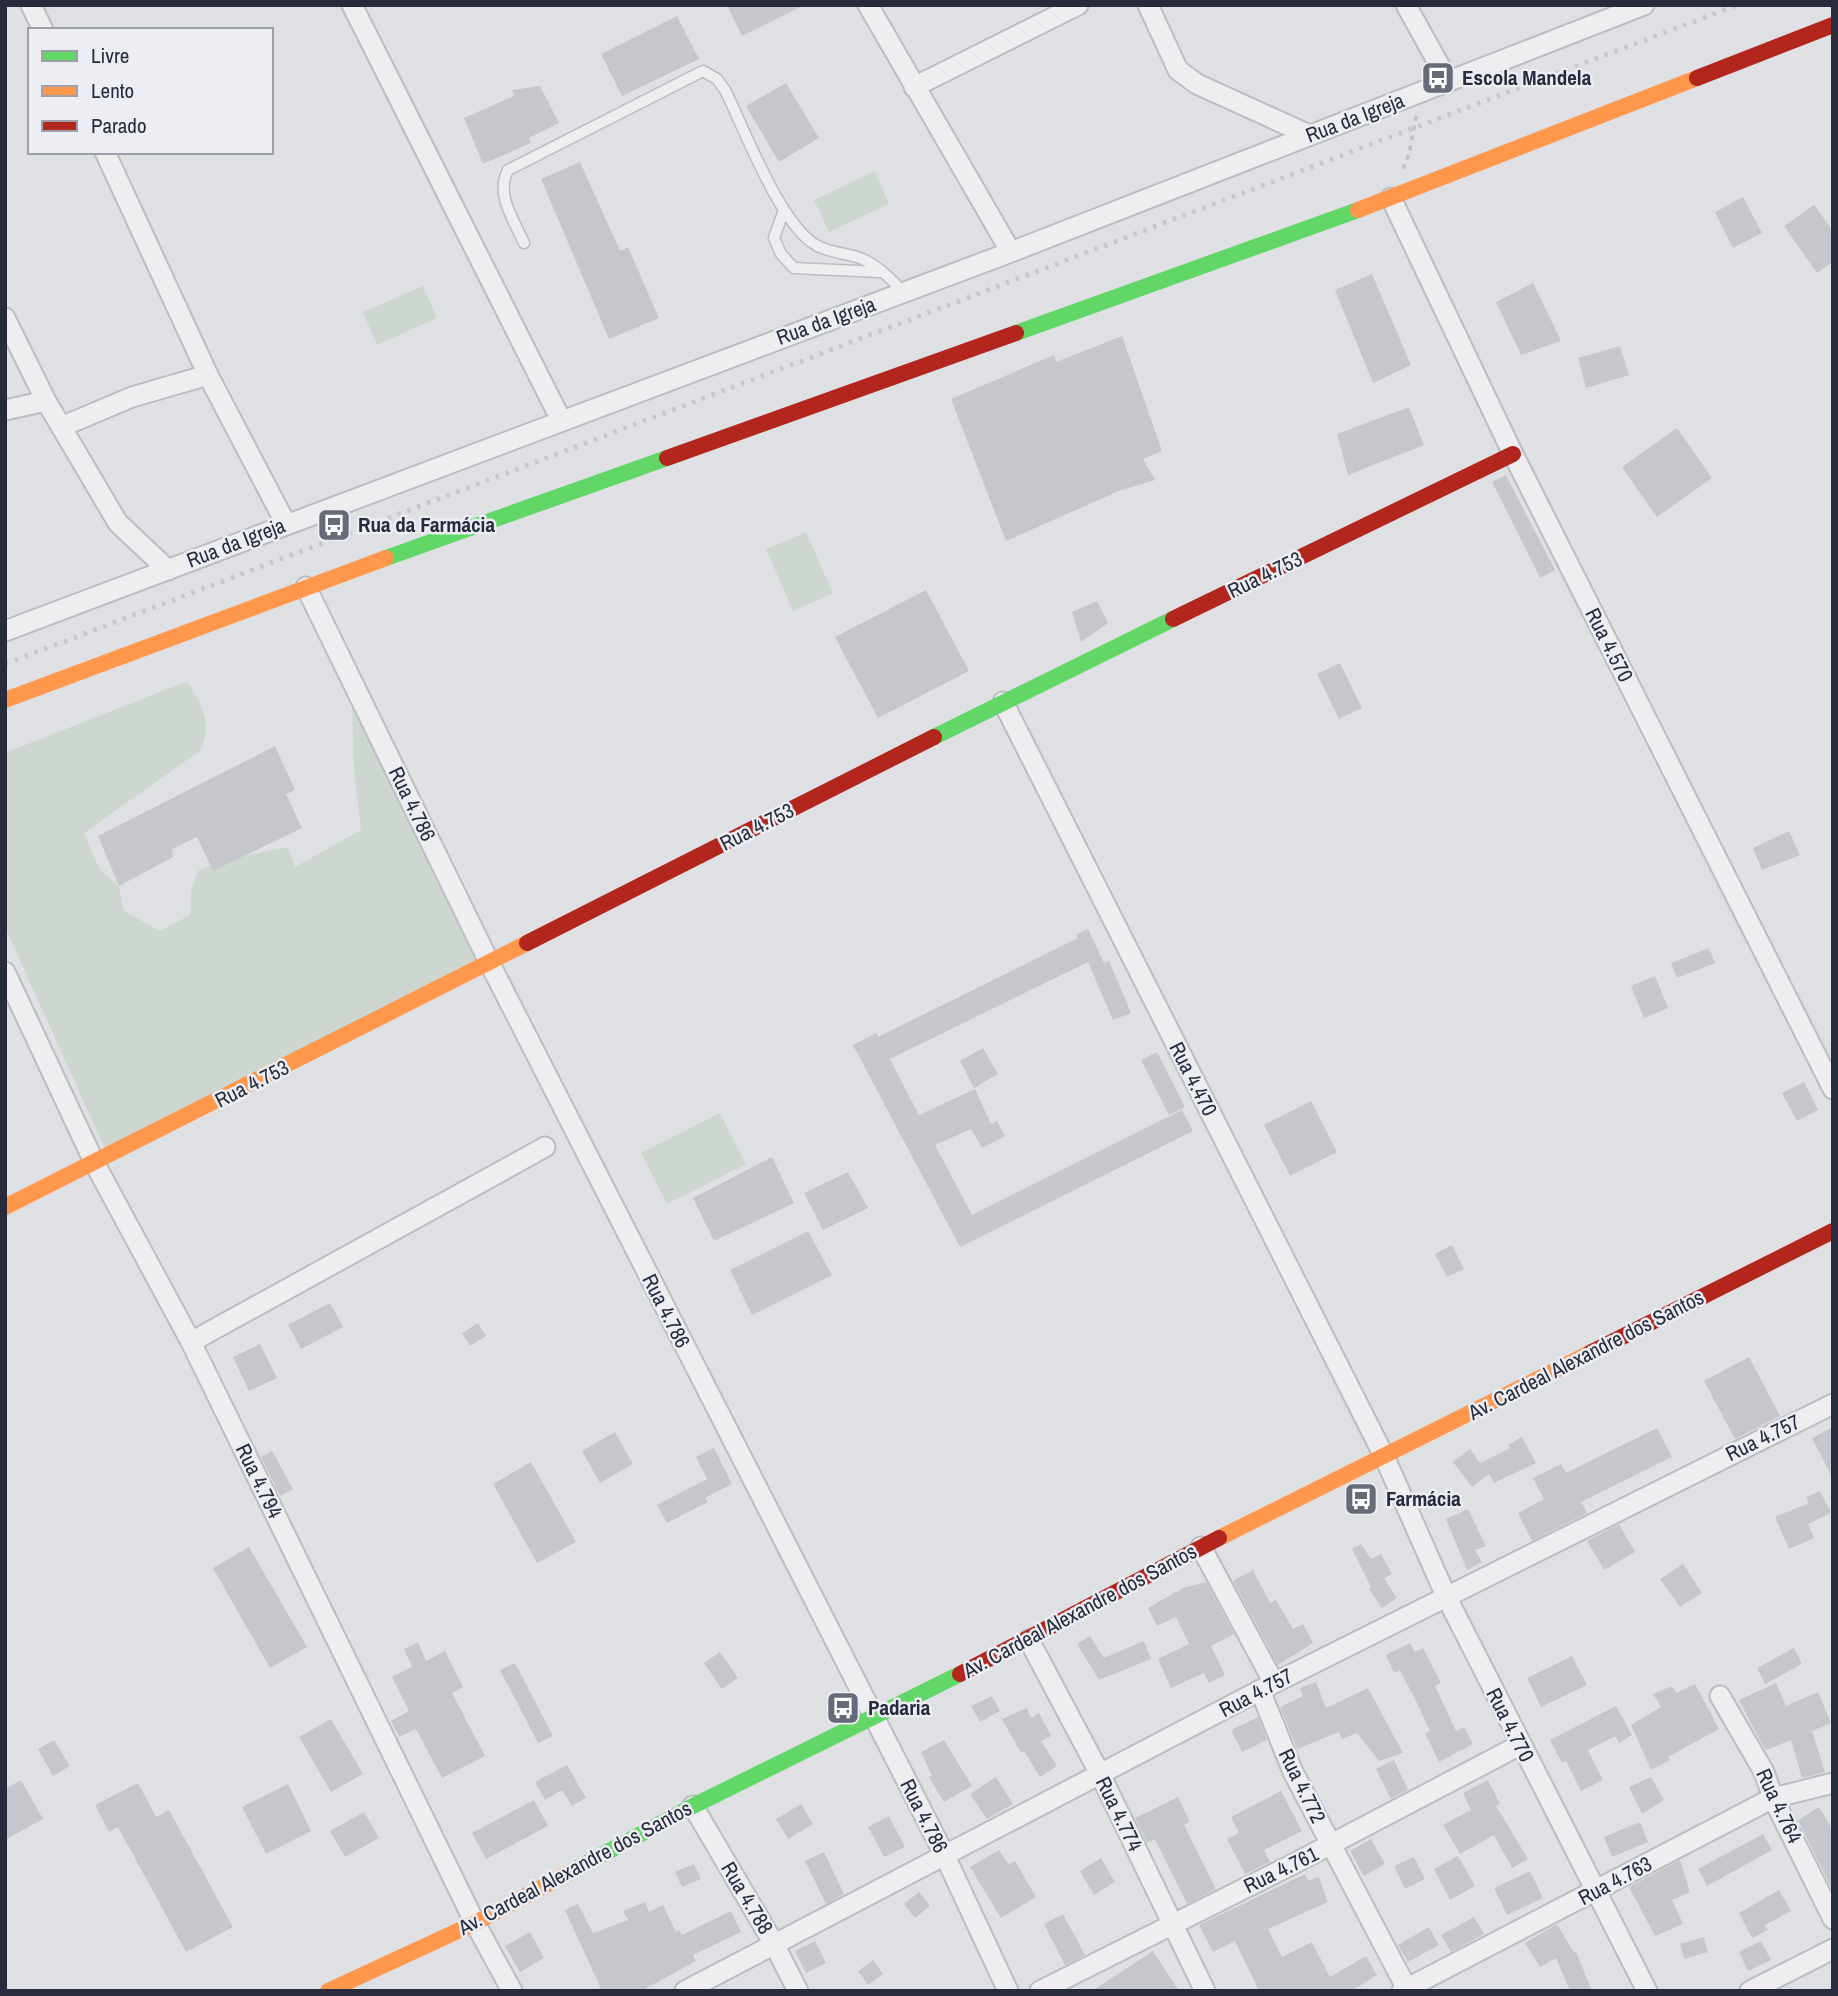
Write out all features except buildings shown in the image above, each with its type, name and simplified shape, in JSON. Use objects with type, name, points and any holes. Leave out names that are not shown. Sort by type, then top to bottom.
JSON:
[{"type":"street","points":[[31,5],[42,28]]},
{"type":"street","points":[[352,5],[561,420]]},
{"type":"street","points":[[868,5],[1011,252]]},
{"type":"street","points":[[914,87],[1078,5]]},
{"type":"street","points":[[1147,5],[1178,70],[1197,84],[1309,135]]},
{"type":"street","points":[[1406,5],[1448,81]]},
{"type":"street","name":"Rua da Igreja","points":[[5,631],[1011,252],[1644,5]]},
{"type":"street","points":[[5,700],[306,587],[1391,198],[1833,25]]},
{"type":"street","points":[[106,154],[208,375],[286,524]]},
{"type":"street","name":"Rua 4.570","points":[[1391,198],[1513,454],[1833,1089]]},
{"type":"street","points":[[5,318],[46,401],[118,523],[167,570]]},
{"type":"street","points":[[61,427],[132,397],[208,375]]},
{"type":"street","points":[[5,410],[46,401]]},
{"type":"street","name":"Rua 4.753","points":[[5,1207],[95,1164],[1003,702],[1513,454]]},
{"type":"street","name":"Rua 4.786","points":[[306,587],[490,964],[945,1856],[1009,1991]]},
{"type":"street","name":"Rua 4.470","points":[[1003,702],[1384,1455]]},
{"type":"street","name":"Rua 4.794","points":[[5,972],[95,1164],[191,1342],[475,1923],[512,1991]]},
{"type":"street","points":[[191,1342],[545,1147]]},
{"type":"street","name":"Av. Cardeal Alexandre dos Santos","points":[[328,1991],[475,1923],[693,1806],[1029,1640],[1201,1547],[1833,1231]]},
{"type":"street","name":"Rua 4.757","points":[[685,1991],[1267,1687],[1833,1404]]},
{"type":"street","name":"Rua 4.770","points":[[1384,1455],[1446,1596],[1594,1892],[1647,1991]]},
{"type":"street","name":"Rua 4.772","points":[[1201,1547],[1267,1687],[1293,1772],[1405,1990]]},
{"type":"street","name":"Rua 4.774","points":[[1029,1640],[1101,1776],[1205,1991]]},
{"type":"street","name":"Rua 4.764","points":[[1720,1696],[1764,1772],[1773,1798],[1833,1919]]},
{"type":"street","name":"Rua 4.761","points":[[1041,1991],[1332,1845],[1520,1745]]},
{"type":"street","name":"Rua 4.763","points":[[1405,1990],[1773,1798],[1833,1783]]},
{"type":"street","name":"Rua 4.788","points":[[693,1806],[774,1944],[798,1991]]},
{"type":"street","points":[[1750,1991],[1833,1948]]},
{"type":"lane","points":[[524,243],[502,193],[502,180],[508,170],[703,72],[717,79],[725,90],[784,210],[798,231],[817,246],[860,258],[883,272],[903,292]]},
{"type":"lane","points":[[784,210],[774,238],[780,254],[794,268],[883,272]]},
{"type":"path","points":[[1391,198],[1409,154],[1417,113],[1425,105]]},
{"type":"shaded area","points":[[875,171],[889,204],[829,232],[814,200]]},
{"type":"shaded area","points":[[423,286],[437,318],[377,345],[363,312]]},
{"type":"shaded area","points":[[806,532],[833,593],[793,611],[766,549]]},
{"type":"shaded area","points":[[187,681],[206,722],[201,750],[84,833],[100,870],[119,886],[124,911],[160,931],[190,915],[191,892],[198,871],[219,861],[288,847],[295,867],[361,830],[354,771],[352,703],[490,964],[105,1149],[5,927],[5,753]]},
{"type":"shaded area","points":[[720,1113],[746,1164],[667,1204],[641,1153]]},
{"type":"railway","points":[[5,664],[1737,5]]},
{"type":"traffic: fast","points":[[1016,333],[1358,210]]},
{"type":"traffic: fast","points":[[386,558],[667,458]]},
{"type":"traffic: fast","points":[[934,737],[1173,619]]},
{"type":"traffic: fast","points":[[574,1870],[693,1806],[960,1674]]},
{"type":"traffic: slow","points":[[1358,210],[1697,78]]},
{"type":"traffic: slow","points":[[5,700],[386,558]]},
{"type":"traffic: slow","points":[[5,1207],[527,943]]},
{"type":"traffic: slow","points":[[1219,1538],[1590,1353]]},
{"type":"traffic: slow","points":[[328,1991],[475,1923],[574,1870]]},
{"type":"traffic: jam","points":[[1697,78],[1833,25]]},
{"type":"traffic: jam","points":[[667,458],[1016,333]]},
{"type":"traffic: jam","points":[[1173,619],[1513,454]]},
{"type":"traffic: jam","points":[[527,943],[934,737]]},
{"type":"traffic: jam","points":[[1590,1353],[1833,1231]]},
{"type":"traffic: jam","points":[[960,1674],[1219,1538]]},
{"type":"place","name":"Escola Mandela","points":[[1438,78]]},
{"type":"place","name":"Rua da Farmácia","points":[[334,525]]},
{"type":"place","name":"Farmácia","points":[[1361,1499]]},
{"type":"place","name":"Padaria","points":[[843,1708]]}]
